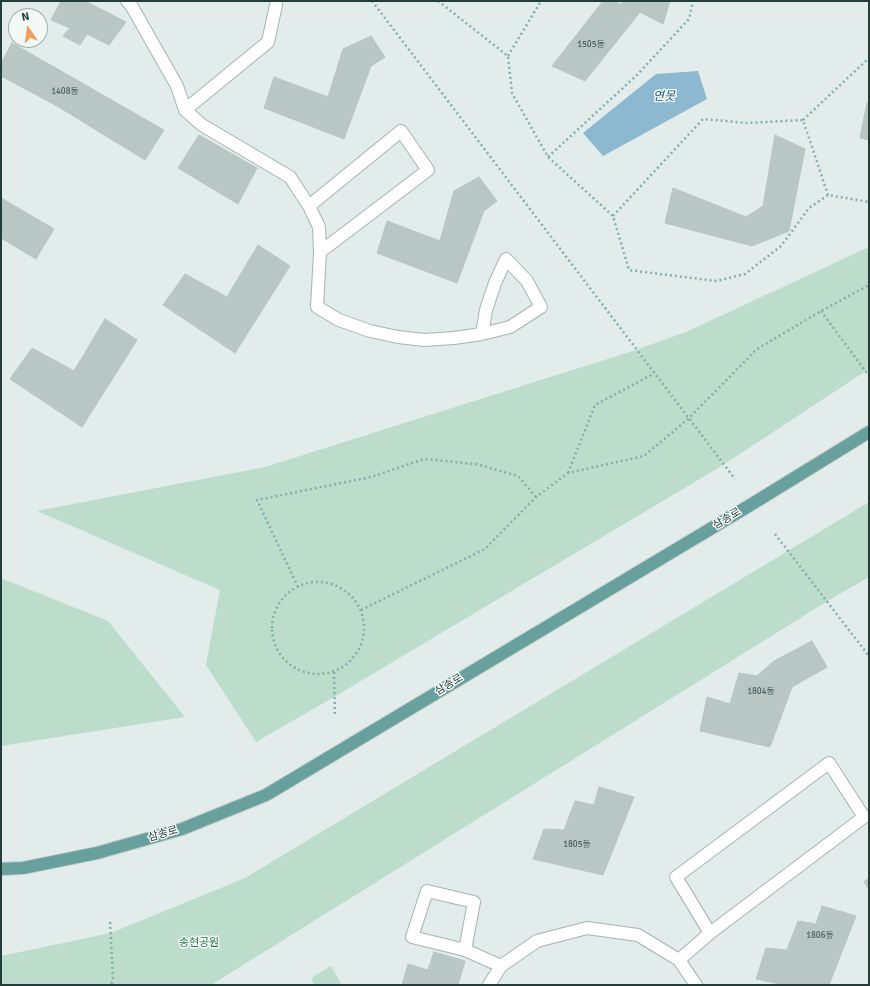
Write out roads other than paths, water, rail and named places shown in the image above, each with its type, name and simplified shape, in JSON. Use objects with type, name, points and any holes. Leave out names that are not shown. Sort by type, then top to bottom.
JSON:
[{"type":"main road","name":"삼송로","points":[[1,869],[23,868],[97,853],[182,829],[266,795],[746,508],[869,432]]},
{"type":"lane","points":[[127,1],[131,5],[177,86],[185,110],[202,125],[290,178],[309,206],[318,228],[320,252],[318,307],[339,320],[370,331],[398,337],[418,339],[454,338],[482,334],[510,327],[541,307],[527,281],[506,259],[494,283],[486,310],[482,334]]},
{"type":"lane","points":[[185,110],[268,42],[276,4]]},
{"type":"lane","points":[[309,206],[401,131],[428,170],[320,252]]},
{"type":"lane","points":[[679,960],[710,933],[864,817],[829,763],[676,878],[710,933]]},
{"type":"lane","points":[[465,950],[474,902],[427,891],[412,937],[465,950],[500,966]]},
{"type":"lane","points":[[489,985],[500,966],[537,942],[587,928],[638,935],[679,960],[696,985]]},
{"type":"water","name":"연못","points":[[698,71],[707,99],[603,156],[583,133],[656,74]]},
{"type":"park label","name":"송현공원","points":[[199,943]]}]
